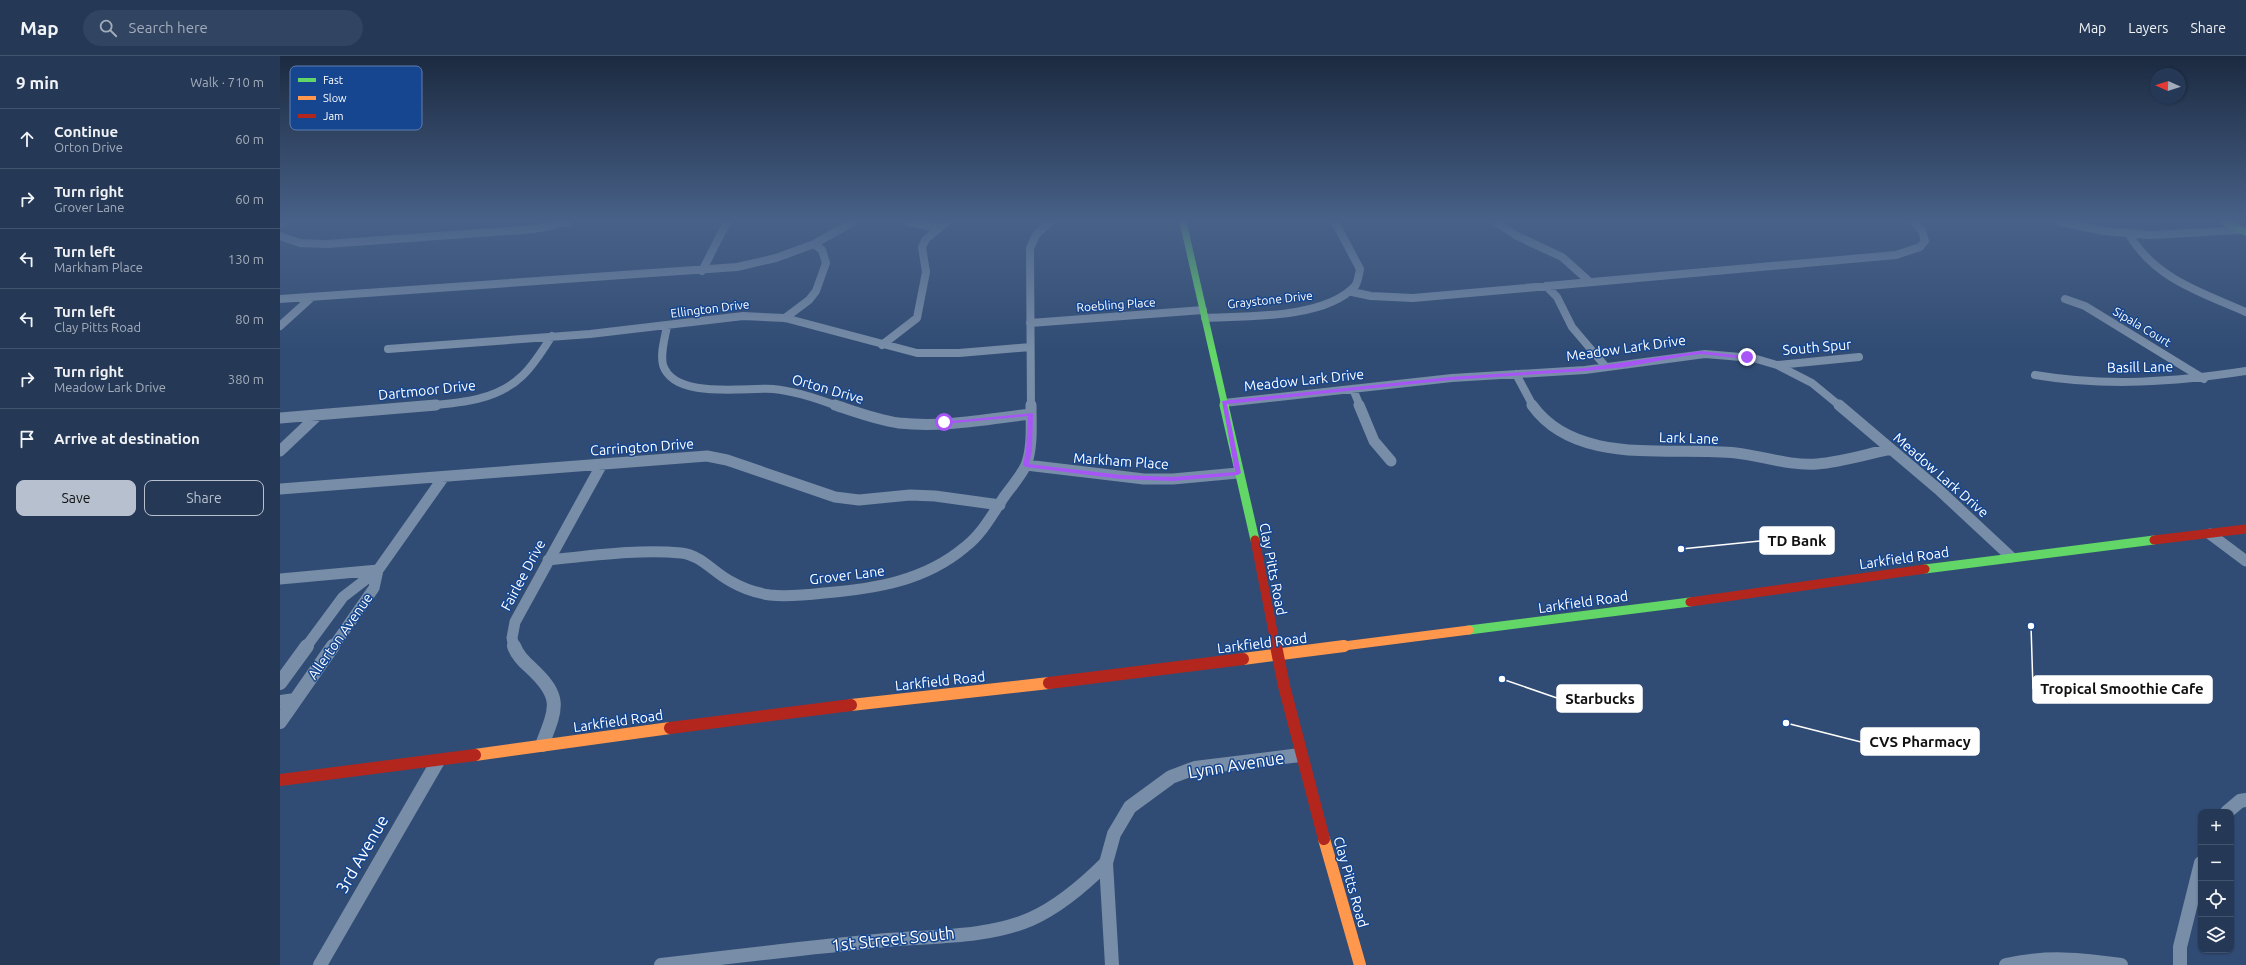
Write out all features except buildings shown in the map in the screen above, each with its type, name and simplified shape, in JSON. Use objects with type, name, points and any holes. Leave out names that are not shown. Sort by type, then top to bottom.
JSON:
[{"type":"main road","name":"Clay Pitts Road","points":[[1193,264],[1224,402],[1238,473],[1258,555],[1264,598],[1300,755],[1360,965]]},
{"type":"main road","name":"Larkfield Road","points":[[280,780],[438,761],[542,745],[793,711],[1090,679],[1785,589],[2011,557],[2246,529]]},
{"type":"street","points":[[702,270],[705,264]]},
{"type":"street","points":[[280,299],[702,270],[749,264]]},
{"type":"street","points":[[785,318],[809,300],[816,291],[825,264]]},
{"type":"street","points":[[882,345],[917,318],[926,272],[925,264]]},
{"type":"street","name":"Grover Lane","points":[[548,560],[632,553],[682,553],[702,560],[728,582],[748,590],[770,595],[801,595],[859,590],[887,585],[918,575],[943,563],[966,547],[982,530],[1026,465],[1029,451],[1031,414],[1030,264]]},
{"type":"street","points":[[1358,264],[1361,276],[1352,292],[1371,296],[1413,298],[1789,264]]},
{"type":"street","points":[[1570,264],[1590,282]]},
{"type":"street","points":[[2153,264],[2160,270],[2196,290],[2246,312]]},
{"type":"street","points":[[1546,286],[1557,297],[1572,327],[1606,367]]},
{"type":"street","name":"Graystone Drive","points":[[1204,314],[1278,313],[1315,308],[1340,299],[1352,292]]},
{"type":"street","points":[[280,326],[312,297]]},
{"type":"street","name":"Sipala Court","points":[[2065,299],[2085,306],[2204,379]]},
{"type":"street","name":"Roebling Place","points":[[1030,323],[1204,314]]},
{"type":"street","name":"Ellington Drive","points":[[388,349],[667,326],[734,316],[768,315],[785,318],[882,345],[917,353],[938,354],[1030,347]]},
{"type":"street","name":"Orton Drive","points":[[667,326],[663,361],[665,370],[674,379],[691,386],[708,389],[773,389],[792,392],[878,418],[900,423],[929,423],[1031,414]]},
{"type":"street","name":"Dartmoor Drive","points":[[280,418],[466,402],[482,399],[513,384],[523,375],[552,336]]},
{"type":"street","name":"Meadow Lark Drive","points":[[1224,402],[1450,378],[1606,367],[1701,353],[1747,357],[1776,365],[1805,379],[1932,483],[2011,557]]},
{"type":"street","name":"South Spur","points":[[1776,365],[1859,357]]},
{"type":"street","name":"Basill Lane","points":[[2034,375],[2057,379],[2143,383],[2204,379],[2246,371]]},
{"type":"street","name":"Lark Lane","points":[[1516,374],[1533,406],[1547,422],[1563,433],[1604,447],[1629,450],[1736,453],[1791,463],[1817,464],[1891,449]]},
{"type":"street","points":[[1353,389],[1374,441],[1391,461]]},
{"type":"street","points":[[280,451],[318,415]]},
{"type":"street","name":"Carrington Drive","points":[[280,489],[298,489],[444,478],[707,456],[727,460],[835,497],[859,500],[910,495],[935,496],[1000,505]]},
{"type":"street","name":"Fairlee Drive","points":[[542,745],[551,718],[554,699],[546,684],[518,654],[512,641],[514,622],[602,464]]},
{"type":"street","name":"Markham Place","points":[[1026,465],[1144,479],[1173,479],[1238,473]]},
{"type":"street","name":"Allerton Avenue","points":[[280,683],[344,597],[378,570],[444,478]]},
{"type":"street","points":[[2210,534],[2246,561]]},
{"type":"street","points":[[280,579],[378,570]]},
{"type":"street","name":"Allerton Avenue","points":[[280,722],[374,588],[378,570]]},
{"type":"street","points":[[280,702],[295,700]]},
{"type":"street","name":"Lynn Avenue","points":[[1112,965],[1106,863],[1114,834],[1130,807],[1171,777],[1195,768],[1300,755]]},
{"type":"street","name":"3rd Avenue","points":[[320,965],[438,761]]},
{"type":"street","points":[[2231,809],[2240,801],[2246,800]]},
{"type":"street","name":"1st Street South","points":[[661,965],[804,948],[974,931],[1017,924],[1054,908],[1082,889],[1106,863]]},
{"type":"street","points":[[2180,965],[2180,948],[2198,875]]},
{"type":"street","points":[[2006,965],[2026,960],[2076,958],[2121,965]]},
{"type":"traffic: fast","points":[[1193,264],[1255,540]]},
{"type":"traffic: fast","points":[[1925,569],[2154,540]]},
{"type":"traffic: fast","points":[[1469,630],[1690,602]]},
{"type":"traffic: slow","points":[[1243,659],[1469,630]]},
{"type":"traffic: slow","points":[[851,705],[1049,683]]},
{"type":"traffic: slow","points":[[475,755],[670,728]]},
{"type":"traffic: slow","points":[[1324,839],[1360,965]]},
{"type":"traffic: jam","points":[[2154,540],[2246,529]]},
{"type":"traffic: jam","points":[[1255,540],[1284,686],[1324,839]]},
{"type":"traffic: jam","points":[[1690,602],[1925,569]]},
{"type":"traffic: jam","points":[[1049,683],[1243,659]]},
{"type":"traffic: jam","points":[[670,728],[851,705]]},
{"type":"traffic: jam","points":[[280,780],[475,755]]},
{"type":"place","name":"TD Bank","points":[[1681,549]]},
{"type":"place","name":"Tropical Smoothie Cafe","points":[[2031,626]]},
{"type":"place","name":"Starbucks","points":[[1502,679]]},
{"type":"place","name":"CVS Pharmacy","points":[[1786,723]]},
{"type":"route","points":[[944,422],[1031,414],[1029,451],[1026,465],[1055,470],[1121,477],[1173,479],[1238,473],[1224,402],[1450,378],[1585,370],[1625,365],[1685,354],[1723,354],[1747,357]]}]
